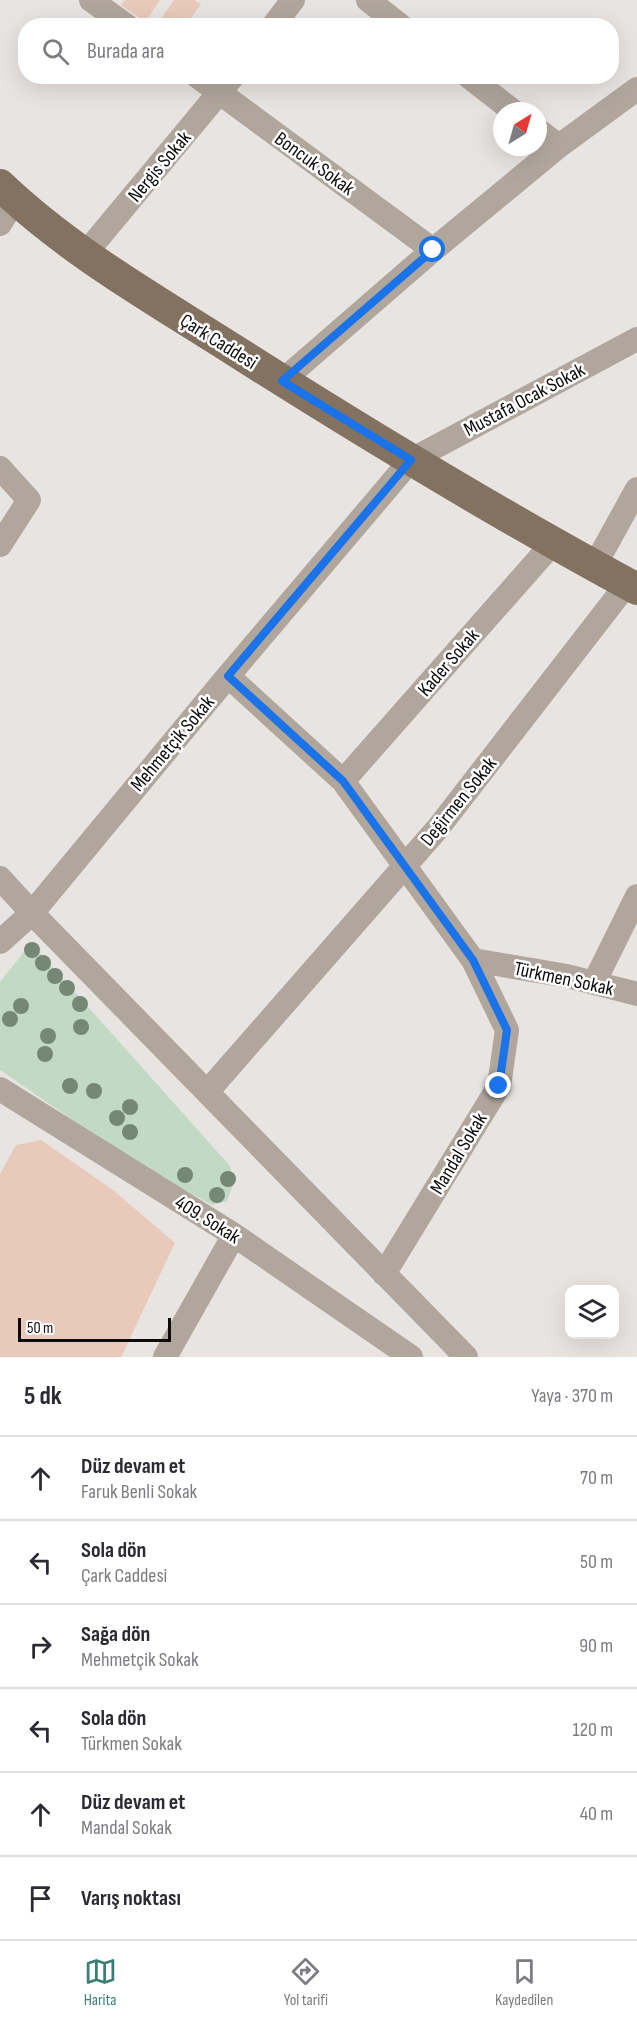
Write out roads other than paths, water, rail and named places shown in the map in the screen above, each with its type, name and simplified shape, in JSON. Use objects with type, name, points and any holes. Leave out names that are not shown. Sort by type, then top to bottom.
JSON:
[{"type":"main road","name":"Çark Caddesi","points":[[5,203],[282,381],[411,460],[594,567],[632,586]]},
{"type":"street","points":[[91,0],[115,18]]},
{"type":"street","points":[[279,18],[293,0]]},
{"type":"street","points":[[368,0],[391,18]]},
{"type":"street","points":[[478,84],[501,102]]},
{"type":"street","name":"Boncuk Sokak","points":[[227,85],[433,250]]},
{"type":"street","name":"Nergis Sokak","points":[[85,254],[227,85]]},
{"type":"street","points":[[282,381],[433,250],[559,146],[637,89]]},
{"type":"street","points":[[547,137],[559,146]]},
{"type":"street","name":"Mustafa Ocak Sokak","points":[[411,460],[637,339]]},
{"type":"street","name":"Mehmetçik Sokak","points":[[0,942],[32,913],[411,460]]},
{"type":"street","points":[[0,468],[29,500],[0,544]]},
{"type":"street","points":[[594,567],[637,489]]},
{"type":"street","name":"Kader Sokak","points":[[343,781],[554,543]]},
{"type":"street","name":"Değirmen Sokak","points":[[207,1092],[438,828],[632,586]]},
{"type":"street","points":[[228,676],[343,781],[473,960]]},
{"type":"street","points":[[0,878],[466,1357]]},
{"type":"street","points":[[594,983],[637,896]]},
{"type":"street","points":[[0,953],[32,913]]},
{"type":"street","name":"Türkmen Sokak","points":[[473,960],[567,976],[637,994]]},
{"type":"street","name":"Mandal Sokak","points":[[384,1274],[499,1086],[507,1030],[473,960]]},
{"type":"street","name":"409. Sokak","points":[[0,1089],[234,1235],[411,1357]]},
{"type":"street","points":[[165,1357],[234,1235]]}]
